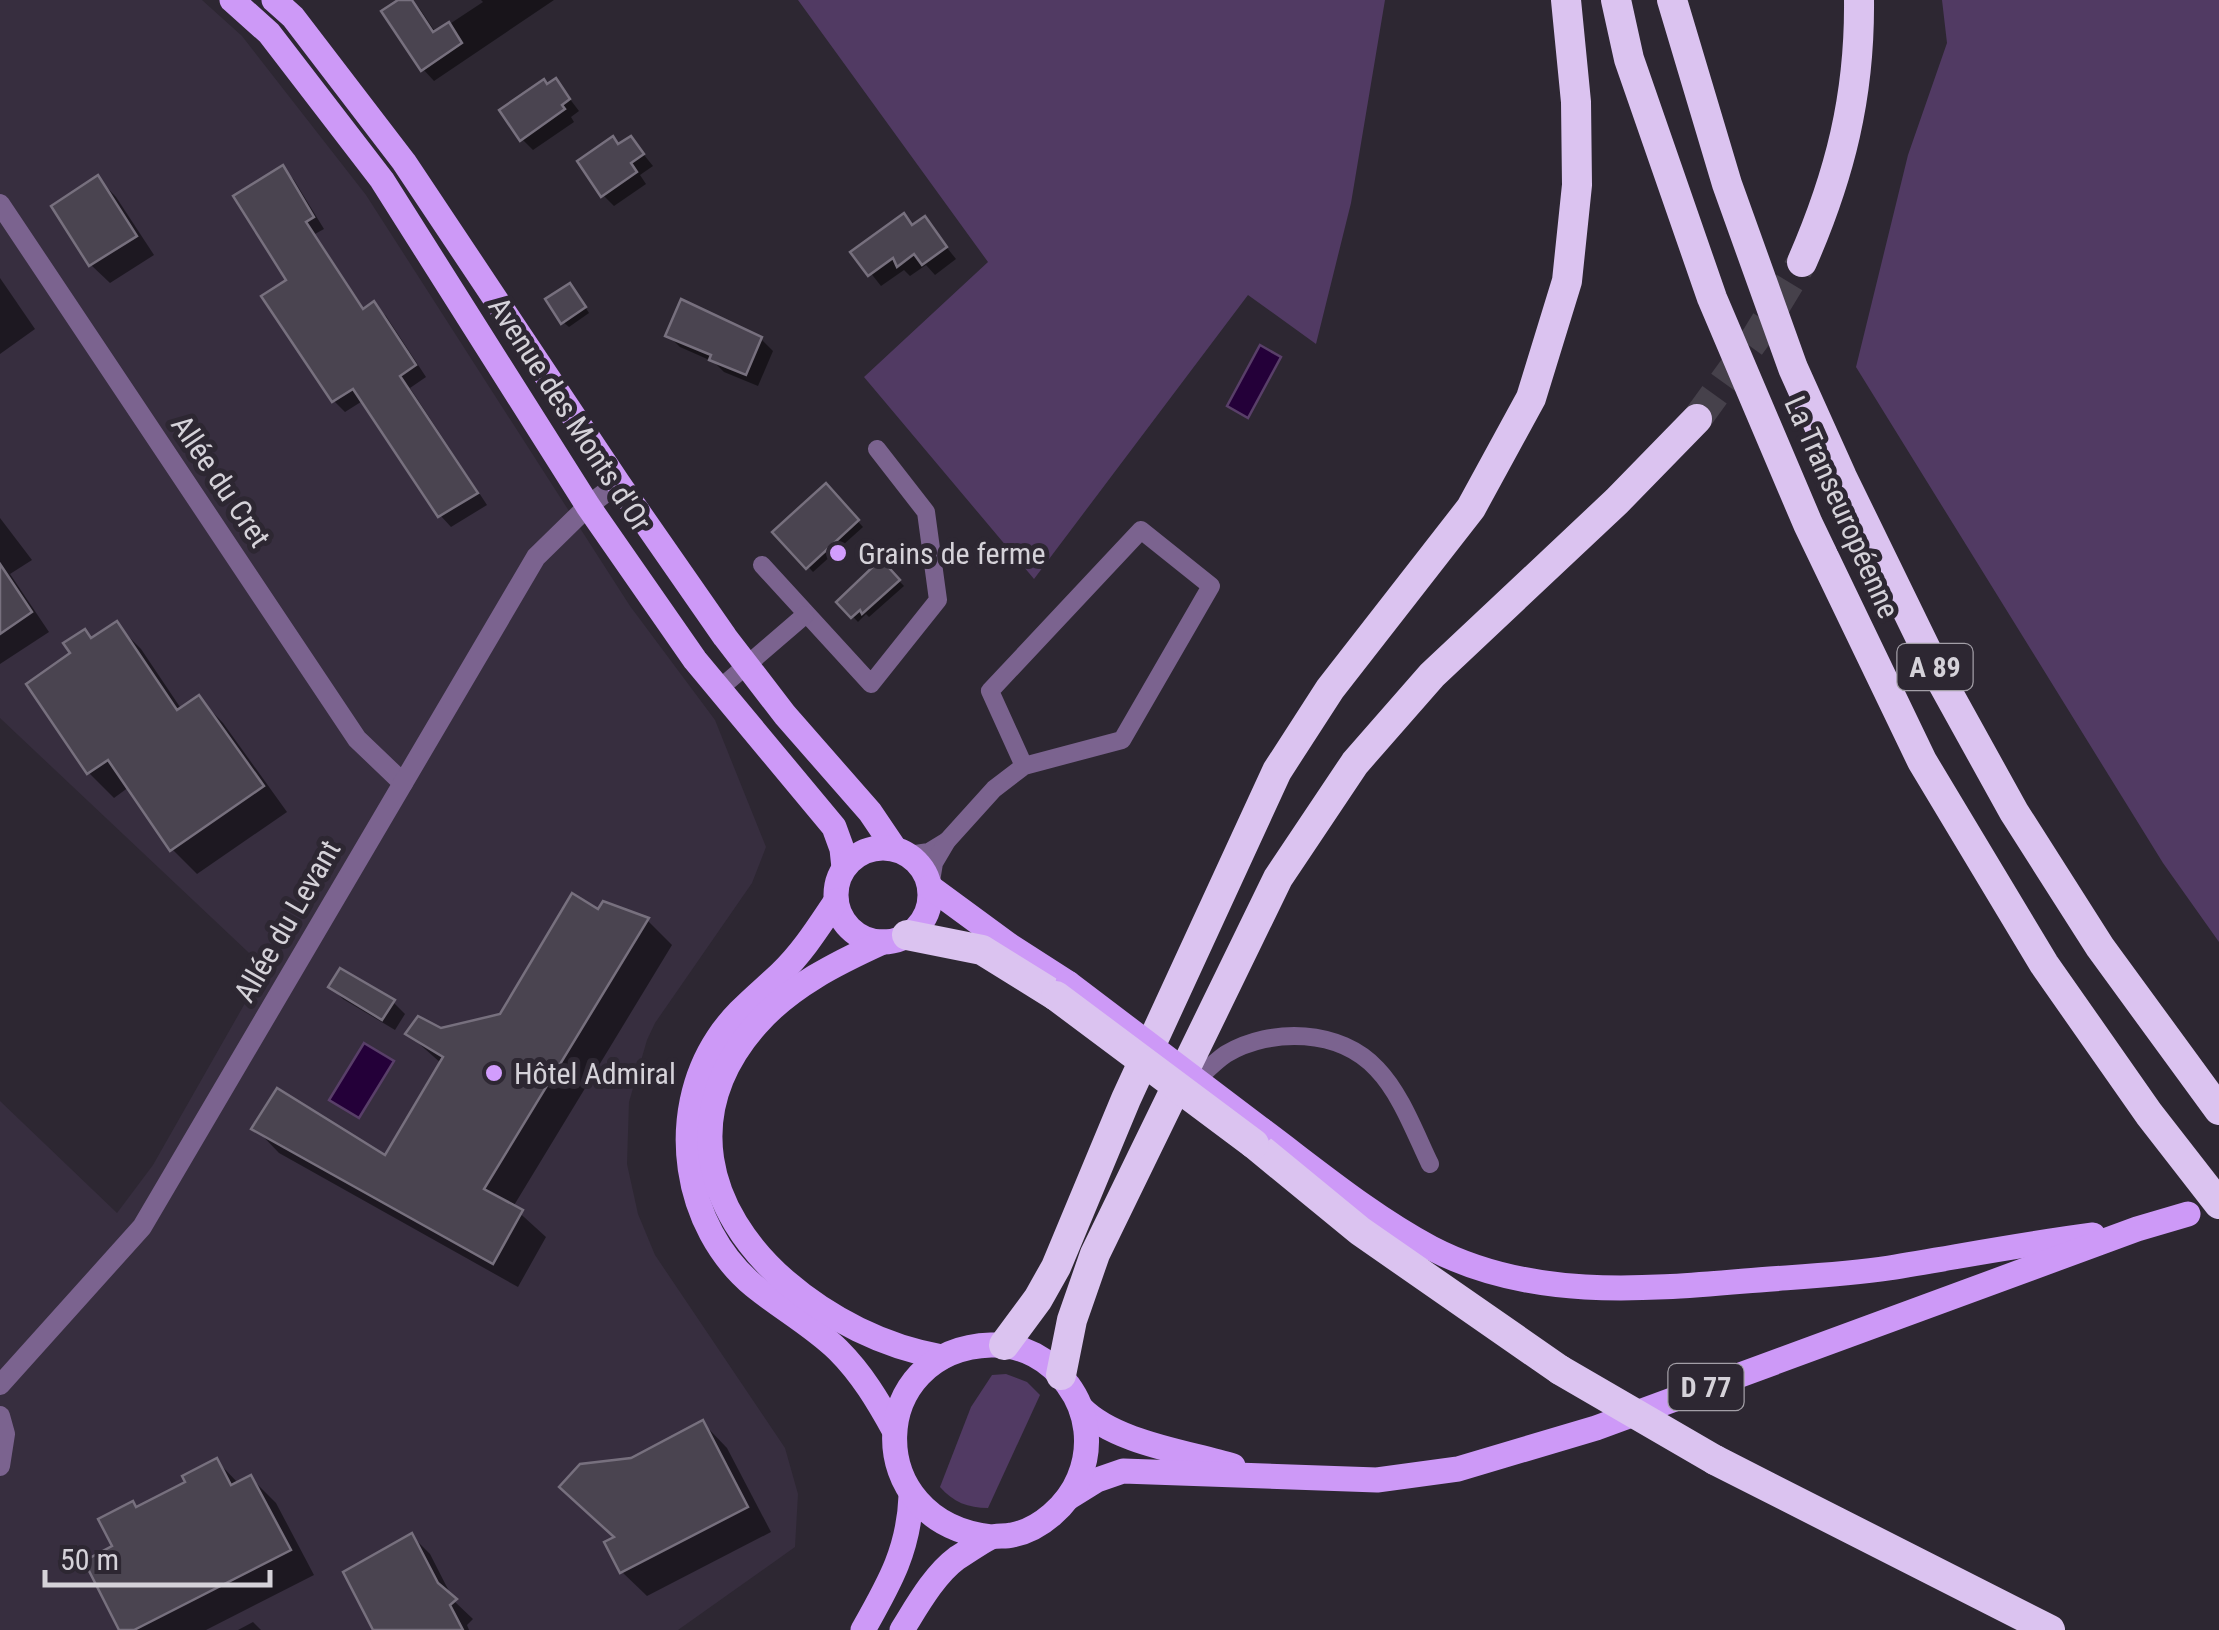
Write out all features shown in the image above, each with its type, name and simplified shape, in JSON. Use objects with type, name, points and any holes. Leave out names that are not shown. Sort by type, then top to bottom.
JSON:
[{"type":"highway","points":[[1004,1345],[1056,1267],[1126,1100],[1276,772],[1330,689],[1471,508],[1532,398],[1567,281],[1577,185],[1576,102],[1566,0]]},
{"type":"highway","name":"La Transeuropéenne","points":[[1616,0],[1630,60],[1712,298],[1808,524],[1922,761],[2044,964],[2149,1114],[2219,1204]]},
{"type":"highway","name":"La Transeuropéenne","points":[[1672,0],[1727,184],[1793,368],[1934,664],[2014,812],[2100,947],[2219,1110]]},
{"type":"highway","points":[[1802,262],[1826,208],[1849,129],[1860,56],[1860,0]]},
{"type":"highway","points":[[1061,1375],[1072,1320],[1095,1254],[1278,878],[1355,763],[1432,674],[1617,501],[1697,419]]},
{"type":"highway","points":[[895,939],[982,950],[1062,989],[1258,1137],[1360,1231],[1560,1370],[1714,1460],[2050,1630]]},
{"type":"main road","name":"Avenue des Monts d'Or","points":[[232,0],[269,33],[382,180],[588,506],[718,689],[834,827],[844,868]]},
{"type":"main road","name":"Avenue des Monts d'Or","points":[[274,0],[404,162],[618,483],[746,664],[902,852]]},
{"type":"main road","points":[[895,939],[858,935],[847,926],[836,901],[844,868],[866,850],[902,852],[926,874],[930,898],[923,920],[895,939],[811,980],[756,1025],[733,1057],[716,1094],[710,1136],[714,1176],[727,1214],[758,1257],[802,1295],[856,1329],[915,1352],[942,1357]]},
{"type":"main road","points":[[930,887],[1062,989]]},
{"type":"main road","points":[[836,901],[809,942],[783,972],[746,1004],[718,1038],[700,1072],[686,1141],[706,1226],[722,1253],[752,1284],[836,1349],[860,1373],[894,1430]]},
{"type":"main road","points":[[1258,1137],[1432,1249],[1483,1269],[1534,1282],[1590,1289],[1685,1286],[1886,1268],[2137,1230]]},
{"type":"main road","name":"D 77","points":[[1068,1498],[1097,1480],[1124,1472],[1377,1480],[1423,1476],[1494,1460],[1596,1428],[2188,1214]]},
{"type":"main road","points":[[1004,1345],[1035,1355],[1061,1375],[1081,1408],[1087,1446],[1078,1482],[1047,1519],[1014,1535],[991,1537],[946,1526],[911,1496],[894,1453],[894,1430],[909,1388],[924,1370],[942,1357],[972,1346],[1004,1345]]},
{"type":"main road","name":"D 77","points":[[1081,1408],[1092,1420],[1162,1448],[1261,1475]]},
{"type":"main road","points":[[863,1630],[898,1566],[910,1524],[911,1496]]},
{"type":"main road","points":[[902,1630],[920,1599],[954,1560],[991,1537]]},
{"type":"street","name":"Allée du Cret","points":[[0,204],[357,739],[403,782]]},
{"type":"street","name":"Allée du Levant","points":[[0,1385],[142,1227],[536,557],[588,506],[618,483]]},
{"type":"street","points":[[0,1416],[5,1434],[0,1466]]},
{"type":"lane","points":[[762,566],[871,684],[938,600],[926,512],[877,449]]},
{"type":"lane","points":[[930,887],[934,863],[947,841],[994,789],[1024,766],[1122,740],[1210,586],[1141,530],[990,691],[1024,766]]},
{"type":"lane","points":[[718,689],[805,615]]},
{"type":"lane","points":[[902,852],[929,852],[947,841]]},
{"type":"lane","points":[[1169,1106],[1225,1055],[1260,1040],[1295,1034],[1341,1043],[1377,1068],[1430,1164]]},
{"type":"shaded area","points":[[0,0],[202,0],[242,36],[366,195],[630,606],[715,720],[766,847],[752,883],[647,1040],[629,1102],[627,1164],[638,1214],[655,1255],[785,1448],[798,1494],[795,1547],[678,1630],[0,1630],[0,1101],[117,1213],[153,1165],[265,968],[0,718]]},
{"type":"shaded area","points":[[798,0],[1385,0],[1351,203],[1316,344],[1248,295],[1034,579],[864,377],[988,262]]},
{"type":"shaded area","points":[[1942,0],[2219,0],[2219,942],[2163,863],[1856,367],[1908,155],[1947,43]]},
{"type":"shaded area","points":[[1260,345],[1281,357],[1248,418],[1227,406]]},
{"type":"shaded area","points":[[364,1043],[394,1061],[359,1118],[329,1100]]},
{"type":"shaded area","points":[[1006,1374],[1027,1382],[1040,1395],[988,1508],[967,1505],[940,1487],[971,1407],[992,1375]]},
{"type":"building","points":[[398,0],[412,0],[433,32],[449,22],[462,43],[421,71],[381,11]]},
{"type":"building","points":[[556,78],[570,99],[562,105],[565,109],[520,141],[499,110],[544,79],[547,84]]},
{"type":"building","points":[[613,136],[618,144],[631,136],[644,154],[631,163],[637,172],[601,197],[577,161]]},
{"type":"building","points":[[283,165],[314,217],[306,222],[363,309],[374,301],[416,365],[400,376],[478,493],[438,517],[353,389],[332,402],[261,296],[286,280],[233,196]]},
{"type":"building","points":[[98,175],[137,236],[89,266],[51,206]]},
{"type":"building","points":[[904,213],[912,225],[925,216],[947,247],[922,265],[914,254],[897,267],[893,258],[868,276],[850,252]]},
{"type":"building","points":[[570,283],[586,307],[561,324],[545,299]]},
{"type":"building","points":[[681,299],[762,337],[746,375],[665,336]]},
{"type":"building","points":[[826,483],[859,520],[806,569],[772,532]]},
{"type":"building","points":[[881,559],[900,580],[862,614],[860,610],[851,618],[836,602]]},
{"type":"building","points":[[0,564],[32,612],[0,634]]},
{"type":"building","points":[[117,621],[177,710],[199,695],[264,786],[170,851],[108,760],[87,774],[26,684],[70,653],[63,643],[85,629],[91,638]]},
{"type":"building","name":"Hôtel Admiral","points":[[572,893],[598,909],[603,901],[649,918],[484,1189],[523,1210],[493,1264],[251,1129],[277,1088],[385,1155],[443,1057],[405,1034],[418,1016],[441,1028],[500,1014]]},
{"type":"building","points":[[340,968],[395,1000],[382,1020],[328,987]]},
{"type":"building","points":[[703,1420],[748,1507],[620,1573],[604,1542],[614,1537],[559,1487],[580,1464],[631,1458]]},
{"type":"building","points":[[217,1458],[231,1485],[251,1475],[291,1550],[134,1630],[119,1630],[84,1561],[112,1546],[98,1519],[133,1501],[136,1507],[185,1482],[182,1476]]},
{"type":"building","points":[[412,1533],[438,1583],[457,1599],[450,1605],[463,1630],[373,1630],[343,1572]]},
{"type":"tunnel","points":[[1697,419],[1757,336],[1802,262]]},
{"type":"place","name":"Grains de ferme","points":[[838,553]]},
{"type":"place","name":"Hôtel Admiral","points":[[494,1073]]}]
